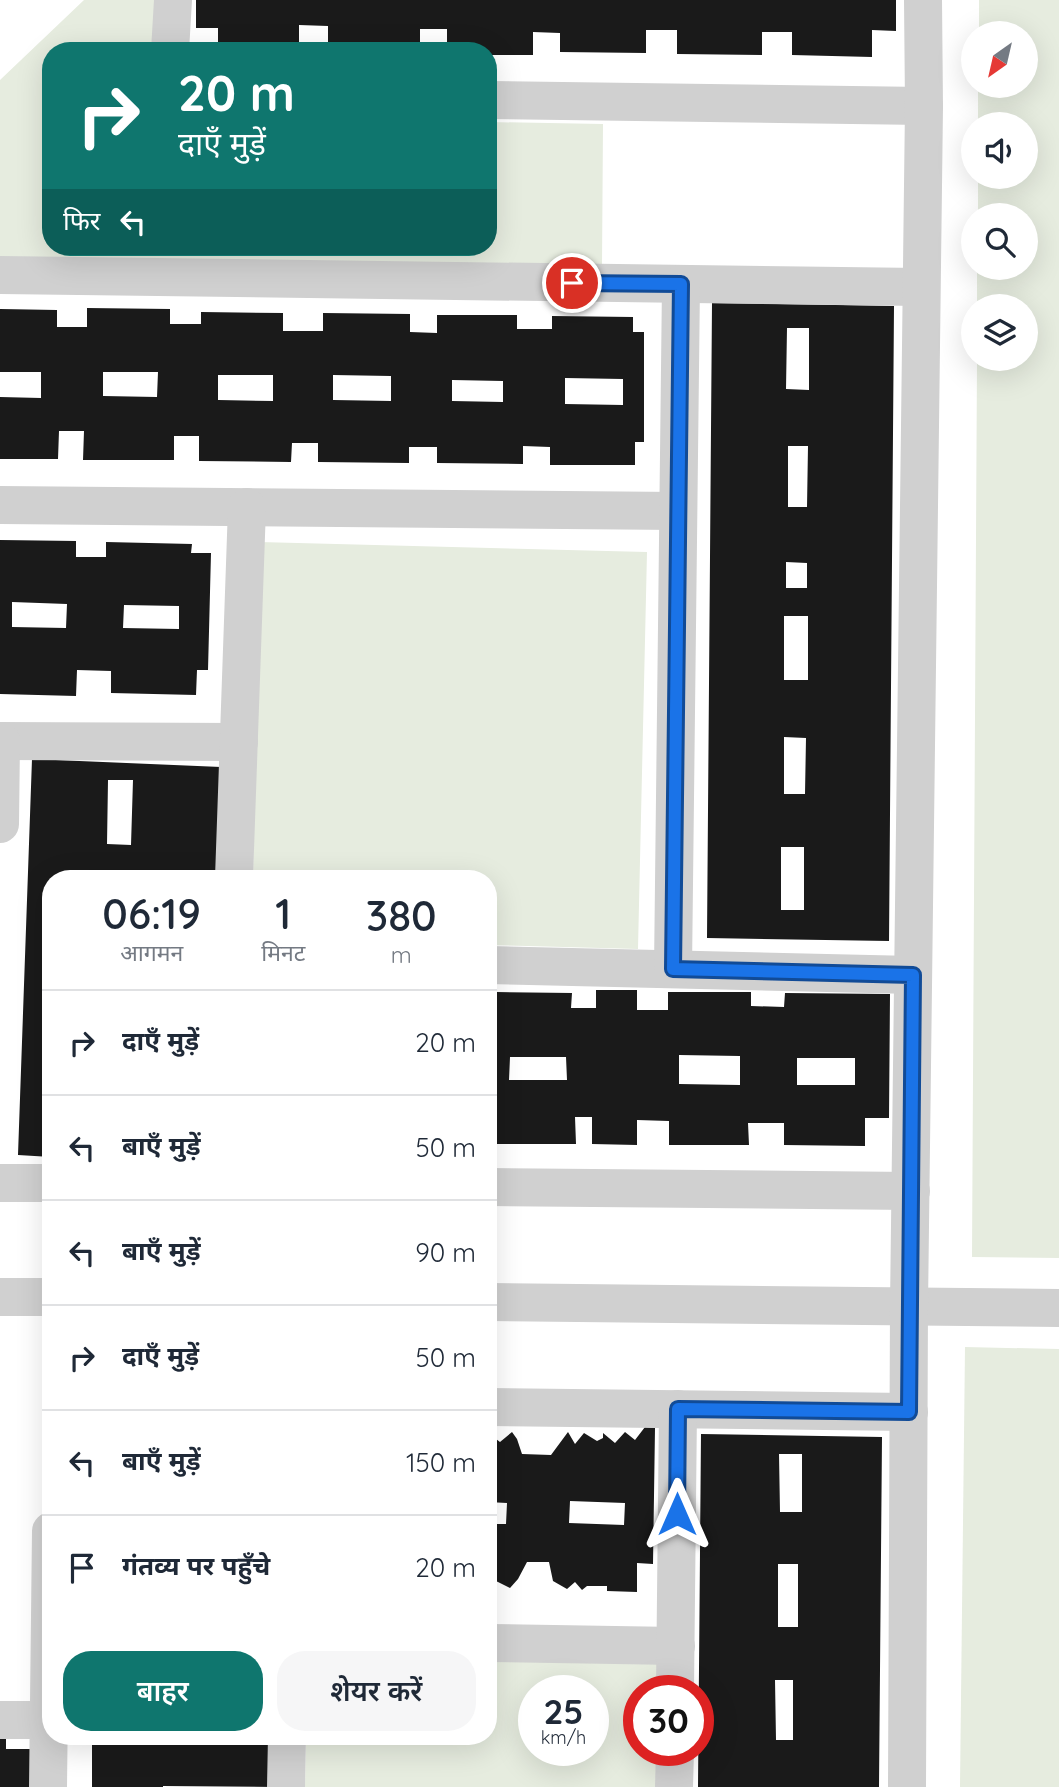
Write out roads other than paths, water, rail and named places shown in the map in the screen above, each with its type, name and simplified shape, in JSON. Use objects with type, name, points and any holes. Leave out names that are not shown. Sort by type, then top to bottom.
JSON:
[{"type":"street","points":[[171,42],[173,0]]},
{"type":"street","points":[[906,1787],[923,0]]},
{"type":"street","points":[[497,100],[923,106]]},
{"type":"street","points":[[0,275],[921,287]]},
{"type":"street","points":[[673,969],[681,284]]},
{"type":"street","points":[[0,505],[678,511]]},
{"type":"street","points":[[234,870],[247,507]]},
{"type":"street","points":[[0,824],[1,741],[239,743]]},
{"type":"street","points":[[497,965],[913,975]]},
{"type":"street","points":[[0,1183],[42,1183]]},
{"type":"street","points":[[497,1187],[911,1191]]},
{"type":"street","points":[[0,1297],[42,1297]]},
{"type":"street","points":[[497,1302],[1059,1308]]},
{"type":"street","points":[[497,1407],[909,1412]]},
{"type":"street","points":[[675,1675],[678,1409]]},
{"type":"street","points":[[497,1643],[676,1646]]},
{"type":"street","points":[[0,1720],[42,1720]]},
{"type":"street","points":[[48,1745],[48,1787]]},
{"type":"street","points":[[286,1787],[287,1745]]},
{"type":"street","points":[[674,1787],[675,1766]]}]
